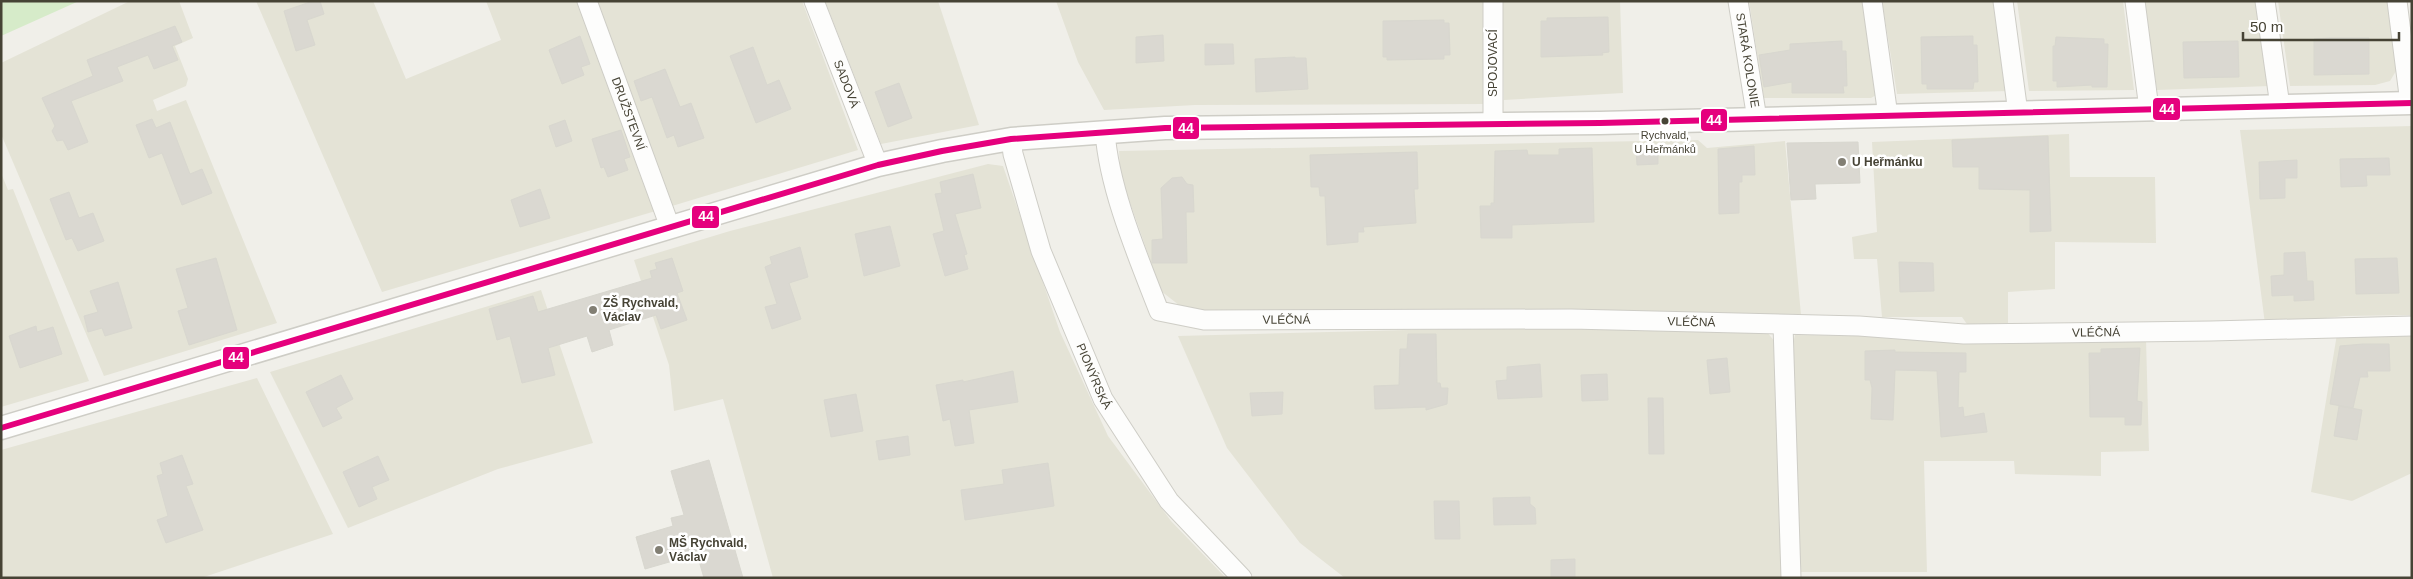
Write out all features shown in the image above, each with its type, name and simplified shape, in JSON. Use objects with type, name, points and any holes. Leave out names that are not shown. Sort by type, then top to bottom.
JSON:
[{"type":"street","name":"DRUŽSTEVNÍ","points":[[587,1],[670,227]]},
{"type":"street","name":"SADOVÁ","points":[[814,1],[878,165]]},
{"type":"street","name":"SPOJOVACÍ","points":[[1493,1],[1493,125]]},
{"type":"street","name":"STARÁ KOLONIE","points":[[1738,1],[1757,119]]},
{"type":"street","points":[[1872,1],[1888,116]]},
{"type":"street","points":[[2003,1],[2018,113]]},
{"type":"street","points":[[2135,1],[2150,109]]},
{"type":"street","points":[[2265,1],[2280,106]]},
{"type":"street","points":[[1,428],[878,165],[942,151],[1011,140],[1165,128],[1493,125],[2411,103],[2397,1]]},
{"type":"street","name":"VLÉČNÁ","points":[[1105,132],[1113,177],[1140,261],[1159,311],[1204,320],[1571,319],[1859,326],[1964,334],[2211,332],[2412,326]]},
{"type":"street","name":"PIONÝRSKÁ","points":[[1011,140],[1013,154],[1040,251],[1103,399],[1169,501],[1242,578]]},
{"type":"street","points":[[1783,325],[1791,578]]},
{"type":"shaded area","points":[[130,1],[179,1],[193,38],[175,46],[188,79],[186,86],[153,100],[157,111],[186,100],[277,323],[104,376],[1,134],[1,63]]},
{"type":"shaded area","points":[[256,1],[373,1],[406,79],[501,40],[486,1],[582,1],[659,210],[382,292]]},
{"type":"shaded area","points":[[594,1],[802,1],[858,150],[672,206]]},
{"type":"shaded area","points":[[825,1],[938,1],[979,125],[881,144]]},
{"type":"shaded area","points":[[1056,1],[1486,1],[1485,104],[1195,105],[1104,110],[1078,62]]},
{"type":"shaded area","points":[[1502,1],[1620,1],[1623,93],[1504,100]]},
{"type":"shaded area","points":[[1749,1],[1864,1],[1878,94],[1871,98],[1764,98]]},
{"type":"shaded area","points":[[1882,1],[1998,1],[2009,91],[1897,94]]},
{"type":"shaded area","points":[[2017,1],[2123,1],[2134,90],[2029,91]]},
{"type":"shaded area","points":[[2144,1],[2257,1],[2270,86],[2157,90]]},
{"type":"shaded area","points":[[2278,1],[2387,1],[2396,71],[2390,81],[2375,85],[2290,86]]},
{"type":"shaded area","points":[[2412,126],[2412,315],[2345,316],[2265,324],[2240,130]]},
{"type":"shaded area","points":[[2069,134],[2070,177],[2155,177],[2156,243],[2055,242],[2055,289],[2008,292],[2008,328],[1969,327],[1962,317],[1882,317],[1877,259],[1854,259],[1852,237],[1877,232],[1872,142]]},
{"type":"shaded area","points":[[1698,140],[1707,148],[1785,141],[1801,315],[1200,315],[1184,309],[1161,291],[1121,177],[1119,151]]},
{"type":"shaded area","points":[[988,164],[1003,166],[1060,332],[1108,436],[1171,521],[1226,578],[773,578],[723,399],[674,411],[669,365],[634,260],[730,231]]},
{"type":"shaded area","points":[[1,173],[8,190],[13,189],[89,381],[1,407]]},
{"type":"shaded area","points":[[541,290],[593,443],[498,469],[348,528],[270,372]]},
{"type":"shaded area","points":[[1560,326],[1767,332],[1775,342],[1783,578],[1345,578],[1300,543],[1227,448],[1178,336]]},
{"type":"shaded area","points":[[2337,334],[2412,334],[2412,473],[2352,501],[2311,492]]},
{"type":"shaded area","points":[[1795,335],[2146,339],[2149,451],[2101,452],[2101,476],[2015,474],[2014,461],[1924,461],[1927,572],[1798,572],[1790,356]]},
{"type":"shaded area","points":[[257,378],[333,534],[201,578],[1,578],[1,450]]},
{"type":"green space","points":[[1,1],[79,1],[1,36]]},
{"type":"building","points":[[313,1],[320,1],[324,14],[307,20],[315,45],[296,51],[284,11]]},
{"type":"building","points":[[1608,17],[1609,52],[1602,53],[1603,55],[1541,57],[1541,21],[1547,21],[1547,18]]},
{"type":"building","points":[[1444,20],[1444,23],[1449,23],[1450,55],[1444,55],[1444,59],[1387,60],[1387,57],[1383,57],[1383,21]]},
{"type":"building","points":[[175,26],[182,42],[172,46],[178,60],[154,69],[148,55],[117,67],[123,81],[71,101],[88,142],[68,150],[63,140],[57,141],[52,131],[55,126],[42,98],[93,76],[87,60]]},
{"type":"building","points":[[1163,35],[1164,61],[1136,63],[1136,37]]},
{"type":"building","points":[[580,36],[590,64],[581,67],[584,75],[562,84],[549,50]]},
{"type":"building","points":[[1973,36],[1973,45],[1977,45],[1978,82],[1974,82],[1973,89],[1927,89],[1927,84],[1922,84],[1921,37]]},
{"type":"building","points":[[2056,37],[2104,39],[2104,44],[2108,44],[2107,87],[2092,87],[2092,85],[2057,87],[2057,81],[2053,81],[2053,46],[2055,46]]},
{"type":"building","points":[[2369,38],[2369,74],[2314,75],[2314,39]]},
{"type":"building","points":[[1842,41],[1842,51],[1846,51],[1847,86],[1843,86],[1844,93],[1792,93],[1792,82],[1764,87],[1759,55],[1790,50],[1790,44]]},
{"type":"building","points":[[2238,41],[2239,77],[2184,78],[2183,42]]},
{"type":"building","points":[[1205,44],[1233,44],[1234,64],[1205,65]]},
{"type":"building","points":[[753,47],[767,85],[779,80],[791,109],[756,123],[730,56]]},
{"type":"building","points":[[1306,58],[1308,89],[1256,92],[1255,59]]},
{"type":"building","points":[[665,69],[680,107],[691,103],[704,138],[678,147],[674,135],[667,138],[652,97],[641,101],[634,81]]},
{"type":"building","points":[[899,83],[912,118],[888,127],[875,92]]},
{"type":"building","points":[[152,119],[156,128],[170,122],[190,174],[202,169],[212,193],[182,205],[162,153],[149,158],[136,125]]},
{"type":"building","points":[[565,120],[572,141],[556,147],[549,126]]},
{"type":"building","points":[[621,130],[630,157],[624,159],[628,170],[608,177],[604,167],[601,168],[592,139]]},
{"type":"building","points":[[2048,136],[2051,231],[2030,232],[2030,190],[1979,189],[1979,167],[1953,167],[1952,140]]},
{"type":"building","points":[[1858,142],[1860,183],[1815,184],[1816,199],[1791,200],[1787,143]]},
{"type":"building","points":[[1658,146],[1658,164],[1637,165],[1636,148]]},
{"type":"building","points":[[1754,146],[1755,175],[1742,175],[1742,182],[1739,182],[1739,213],[1719,214],[1718,149]]},
{"type":"building","points":[[1592,148],[1594,222],[1512,225],[1512,238],[1481,238],[1480,206],[1491,206],[1491,203],[1494,203],[1495,151],[1527,150],[1528,155],[1559,155],[1559,149]]},
{"type":"building","points":[[1417,152],[1418,189],[1414,189],[1416,223],[1363,227],[1364,232],[1358,232],[1358,242],[1327,245],[1325,196],[1320,196],[1319,187],[1311,187],[1310,155]]},
{"type":"building","points":[[2389,158],[2390,175],[2366,175],[2367,186],[2341,187],[2340,159]]},
{"type":"building","points":[[2297,160],[2297,178],[2285,178],[2285,198],[2260,199],[2259,162]]},
{"type":"building","points":[[973,174],[981,208],[955,214],[967,254],[964,255],[968,269],[945,276],[933,234],[944,231],[935,194],[942,193],[940,182]]},
{"type":"building","points":[[1182,177],[1187,184],[1193,185],[1194,212],[1186,212],[1187,263],[1152,263],[1152,240],[1163,239],[1161,188],[1172,178]]},
{"type":"building","points":[[540,189],[550,218],[520,227],[511,200]]},
{"type":"building","points":[[69,192],[79,218],[93,213],[104,241],[78,251],[72,238],[66,240],[50,199]]},
{"type":"building","points":[[890,226],[900,266],[864,276],[855,234]]},
{"type":"building","points":[[800,247],[808,277],[789,283],[801,319],[772,329],[765,307],[777,304],[765,267],[772,264],[770,257]]},
{"type":"building","points":[[2305,252],[2307,281],[2313,281],[2314,300],[2294,301],[2294,295],[2272,296],[2271,276],[2284,275],[2284,253]]},
{"type":"building","points":[[216,258],[237,330],[189,345],[178,311],[188,308],[176,269]]},
{"type":"building","points":[[672,258],[683,291],[677,293],[687,320],[661,329],[656,315],[609,330],[613,345],[592,352],[587,336],[548,348],[555,375],[522,383],[510,336],[497,340],[489,309],[533,296],[538,312],[652,278],[650,271],[657,269],[655,263]]},
{"type":"building","points":[[2397,258],[2399,293],[2356,294],[2355,259]]},
{"type":"building","points":[[1899,262],[1933,263],[1934,291],[1900,292]]},
{"type":"building","points":[[118,282],[132,328],[105,336],[102,328],[88,332],[84,316],[98,312],[90,291]]},
{"type":"building","points":[[36,326],[37,332],[53,327],[62,354],[20,368],[9,336]]},
{"type":"building","points":[[1408,334],[1436,334],[1437,383],[1440,383],[1441,388],[1448,388],[1447,404],[1426,410],[1426,407],[1375,409],[1374,386],[1399,385],[1400,349],[1407,349]]},
{"type":"building","points":[[2389,344],[2390,371],[2367,371],[2368,377],[2360,377],[2353,408],[2330,404],[2340,346]]},
{"type":"building","points":[[2140,348],[2137,401],[2142,402],[2141,425],[2125,425],[2125,417],[2090,417],[2089,353],[2101,353],[2101,349]]},
{"type":"building","points":[[1895,350],[1895,352],[1966,353],[1966,372],[1959,372],[1958,408],[1963,407],[1964,417],[1984,413],[1987,432],[1941,437],[1937,371],[1895,370],[1893,420],[1871,419],[1872,388],[1870,380],[1865,380],[1865,351]]},
{"type":"building","points":[[1727,358],[1730,392],[1710,394],[1707,360]]},
{"type":"building","points":[[1540,364],[1542,397],[1498,399],[1496,381],[1507,380],[1507,367]]},
{"type":"building","points":[[1013,371],[1018,402],[969,410],[974,443],[955,446],[950,419],[943,421],[936,385],[963,380],[963,382]]},
{"type":"building","points":[[1607,374],[1608,400],[1582,401],[1581,375]]},
{"type":"building","points":[[341,375],[353,399],[336,408],[342,418],[323,427],[306,392]]},
{"type":"building","points":[[1283,392],[1282,414],[1252,416],[1250,393]]},
{"type":"building","points":[[856,394],[863,431],[831,437],[824,400]]},
{"type":"building","points":[[1648,398],[1663,398],[1664,454],[1649,454]]},
{"type":"building","points":[[2339,406],[2362,410],[2357,440],[2334,436]]},
{"type":"building","points":[[908,436],[910,455],[879,460],[876,441]]},
{"type":"building","points":[[182,455],[193,484],[186,486],[203,530],[166,543],[157,520],[168,516],[157,476],[163,474],[160,463]]},
{"type":"building","points":[[378,456],[389,480],[372,487],[377,499],[359,507],[343,472]]},
{"type":"building","points":[[709,460],[743,578],[704,578],[697,554],[645,569],[636,537],[673,526],[671,518],[684,515],[671,471]]},
{"type":"building","points":[[1048,463],[1054,506],[965,520],[961,490],[1004,484],[1002,470]]},
{"type":"building","points":[[1530,497],[1530,504],[1535,508],[1536,524],[1494,525],[1493,498]]},
{"type":"building","points":[[1434,501],[1459,501],[1460,539],[1435,539]]},
{"type":"building","points":[[1575,559],[1575,578],[1551,578],[1551,560]]},
{"type":"transit line","name":"44","points":[[1,428],[878,165],[1011,139],[1165,128],[1600,123],[2412,103]]},
{"type":"place","name":"Rychvald, U Heřmánků","points":[[1665,121]]},
{"type":"place","name":"U Heřmánku","points":[[1842,162]]},
{"type":"place","name":"ZŠ Rychvald, Václav","points":[[593,310]]},
{"type":"place","name":"MŠ Rychvald, Václav","points":[[659,550]]}]
